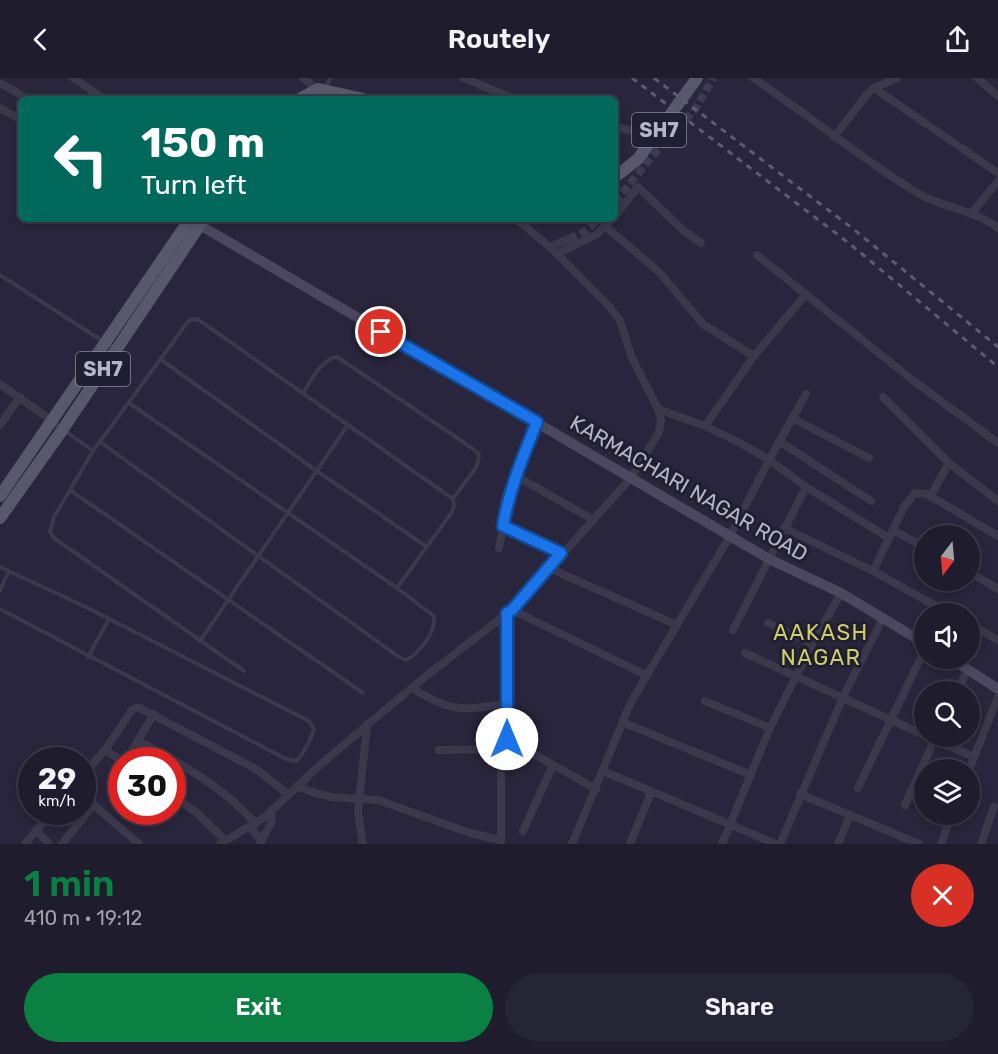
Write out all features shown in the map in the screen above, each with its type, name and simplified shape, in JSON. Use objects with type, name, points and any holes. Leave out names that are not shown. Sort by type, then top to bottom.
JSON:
[{"type":"main road","name":"SH7","points":[[618,175],[638,159],[697,78]]},
{"type":"main road","points":[[306,96],[320,90],[337,96]]},
{"type":"main road","name":"SH7","points":[[0,518],[63,429],[111,346],[194,222]]},
{"type":"main road","name":"SH7","points":[[0,496],[52,420],[111,346]]},
{"type":"street","points":[[73,78],[100,96]]},
{"type":"street","points":[[303,78],[320,90]]},
{"type":"street","points":[[464,78],[507,96]]},
{"type":"street","points":[[753,78],[834,138],[931,201],[971,214],[998,228]]},
{"type":"street","points":[[834,138],[859,103],[874,88],[897,78]]},
{"type":"street","points":[[977,78],[998,96]]},
{"type":"street","points":[[0,83],[23,96]]},
{"type":"street","points":[[874,88],[997,170]]},
{"type":"street","points":[[0,108],[18,118]]},
{"type":"street","points":[[618,128],[634,131]]},
{"type":"street","points":[[971,214],[998,181]]},
{"type":"street","points":[[618,212],[638,187],[684,231],[701,243]]},
{"type":"street","name":"KARMACHARI NAGAR ROAD","points":[[198,222],[630,479],[769,559],[840,593],[914,637]]},
{"type":"street","points":[[186,805],[196,812],[222,842],[253,825],[367,725],[510,611],[630,479],[659,432],[662,420],[632,357],[620,321],[609,306],[550,247],[520,222]]},
{"type":"street","points":[[557,254],[585,240],[609,222]]},
{"type":"street","points":[[605,226],[659,272],[704,325],[754,356]]},
{"type":"street","points":[[550,247],[569,239]]},
{"type":"street","points":[[757,255],[910,378],[998,443]]},
{"type":"street","points":[[705,426],[754,356],[806,294]]},
{"type":"street","points":[[0,384],[63,429]]},
{"type":"street","points":[[572,844],[622,722],[646,675],[730,536],[806,394]]},
{"type":"street","points":[[0,425],[20,397]]},
{"type":"street","points":[[883,397],[949,463],[998,501]]},
{"type":"street","points":[[658,409],[705,426],[769,460],[806,487],[889,538]]},
{"type":"street","points":[[792,418],[869,458]]},
{"type":"street","points":[[500,548],[503,526],[516,477],[537,422]]},
{"type":"street","points":[[779,441],[871,501]]},
{"type":"street","points":[[930,496],[949,463]]},
{"type":"street","points":[[516,477],[592,519]]},
{"type":"street","points":[[733,630],[806,487]]},
{"type":"street","points":[[873,571],[911,496],[920,493],[930,496],[998,536]]},
{"type":"street","points":[[503,526],[561,553]]},
{"type":"street","points":[[784,528],[873,571],[930,603]]},
{"type":"street","points":[[893,530],[914,542]]},
{"type":"street","points":[[549,568],[677,625]]},
{"type":"street","points":[[980,578],[998,589]]},
{"type":"street","points":[[722,844],[770,728],[840,593]]},
{"type":"street","points":[[510,611],[646,675]]},
{"type":"street","points":[[439,750],[505,748],[510,611]]},
{"type":"street","points":[[603,771],[778,844],[843,697],[883,618]]},
{"type":"street","points":[[768,622],[812,644]]},
{"type":"street","points":[[980,630],[998,640]]},
{"type":"street","points":[[746,653],[914,730]]},
{"type":"street","points":[[858,788],[915,669]]},
{"type":"street","points":[[962,681],[968,669],[998,689]]},
{"type":"street","points":[[412,688],[431,700],[457,708],[507,704]]},
{"type":"street","points":[[952,747],[974,757],[998,697]]},
{"type":"street","points":[[705,701],[770,728]]},
{"type":"street","points":[[96,760],[134,708],[141,708],[256,769],[288,794]]},
{"type":"street","points":[[134,747],[154,714]]},
{"type":"street","points":[[622,722],[751,775]]},
{"type":"street","points":[[363,844],[358,824],[358,798],[367,725]]},
{"type":"street","points":[[507,739],[596,789]]},
{"type":"street","points":[[139,741],[208,782],[237,805],[253,825],[260,843]]},
{"type":"street","points":[[904,806],[927,747]]},
{"type":"street","points":[[297,786],[326,795],[378,800],[501,842],[501,749]]},
{"type":"street","points":[[523,831],[553,765]]},
{"type":"street","points":[[630,844],[651,792]]},
{"type":"street","points":[[800,794],[919,844]]},
{"type":"street","points":[[96,806],[138,844]]},
{"type":"street","points":[[981,844],[994,807]]},
{"type":"street","points":[[260,843],[271,822],[272,810]]},
{"type":"street","points":[[838,844],[850,815]]},
{"type":"street","points":[[25,844],[40,825]]},
{"type":"street","points":[[62,844],[77,825]]},
{"type":"street","points":[[941,844],[948,825]]},
{"type":"street","points":[[36,830],[49,844]]},
{"type":"lane","points":[[320,90],[331,78]]},
{"type":"lane","points":[[0,275],[111,346]]},
{"type":"lane","points":[[244,671],[54,538],[50,532],[50,526],[93,451],[187,323],[192,319],[199,320],[453,499]]},
{"type":"lane","points":[[303,393],[325,362],[331,357],[338,357],[479,454],[477,466],[453,499],[452,512],[397,588]]},
{"type":"lane","points":[[160,359],[427,547]]},
{"type":"lane","points":[[100,442],[393,653],[406,660],[413,656],[433,630],[434,616],[397,588],[129,402]]},
{"type":"lane","points":[[200,641],[348,425]]},
{"type":"lane","points":[[63,429],[93,451]]},
{"type":"lane","points":[[70,490],[227,601],[363,693]]},
{"type":"lane","points":[[0,567],[109,619],[309,721],[314,729],[304,750],[296,760],[286,759],[0,609]]},
{"type":"lane","points":[[0,590],[9,571]]},
{"type":"lane","points":[[88,657],[109,619]]},
{"type":"tunnel","points":[[618,198],[696,108],[713,78]]},
{"type":"tunnel","points":[[569,239],[585,231],[596,222]]},
{"type":"railway","points":[[632,78],[850,244],[998,367]]},
{"type":"railway","points":[[654,78],[852,228],[998,347]]},
{"type":"district","name":"AAKASH NAGAR","points":[[821,644]]},
{"type":"route","points":[[381,332],[537,422],[517,472],[503,526],[561,553],[507,613],[507,739]]}]
